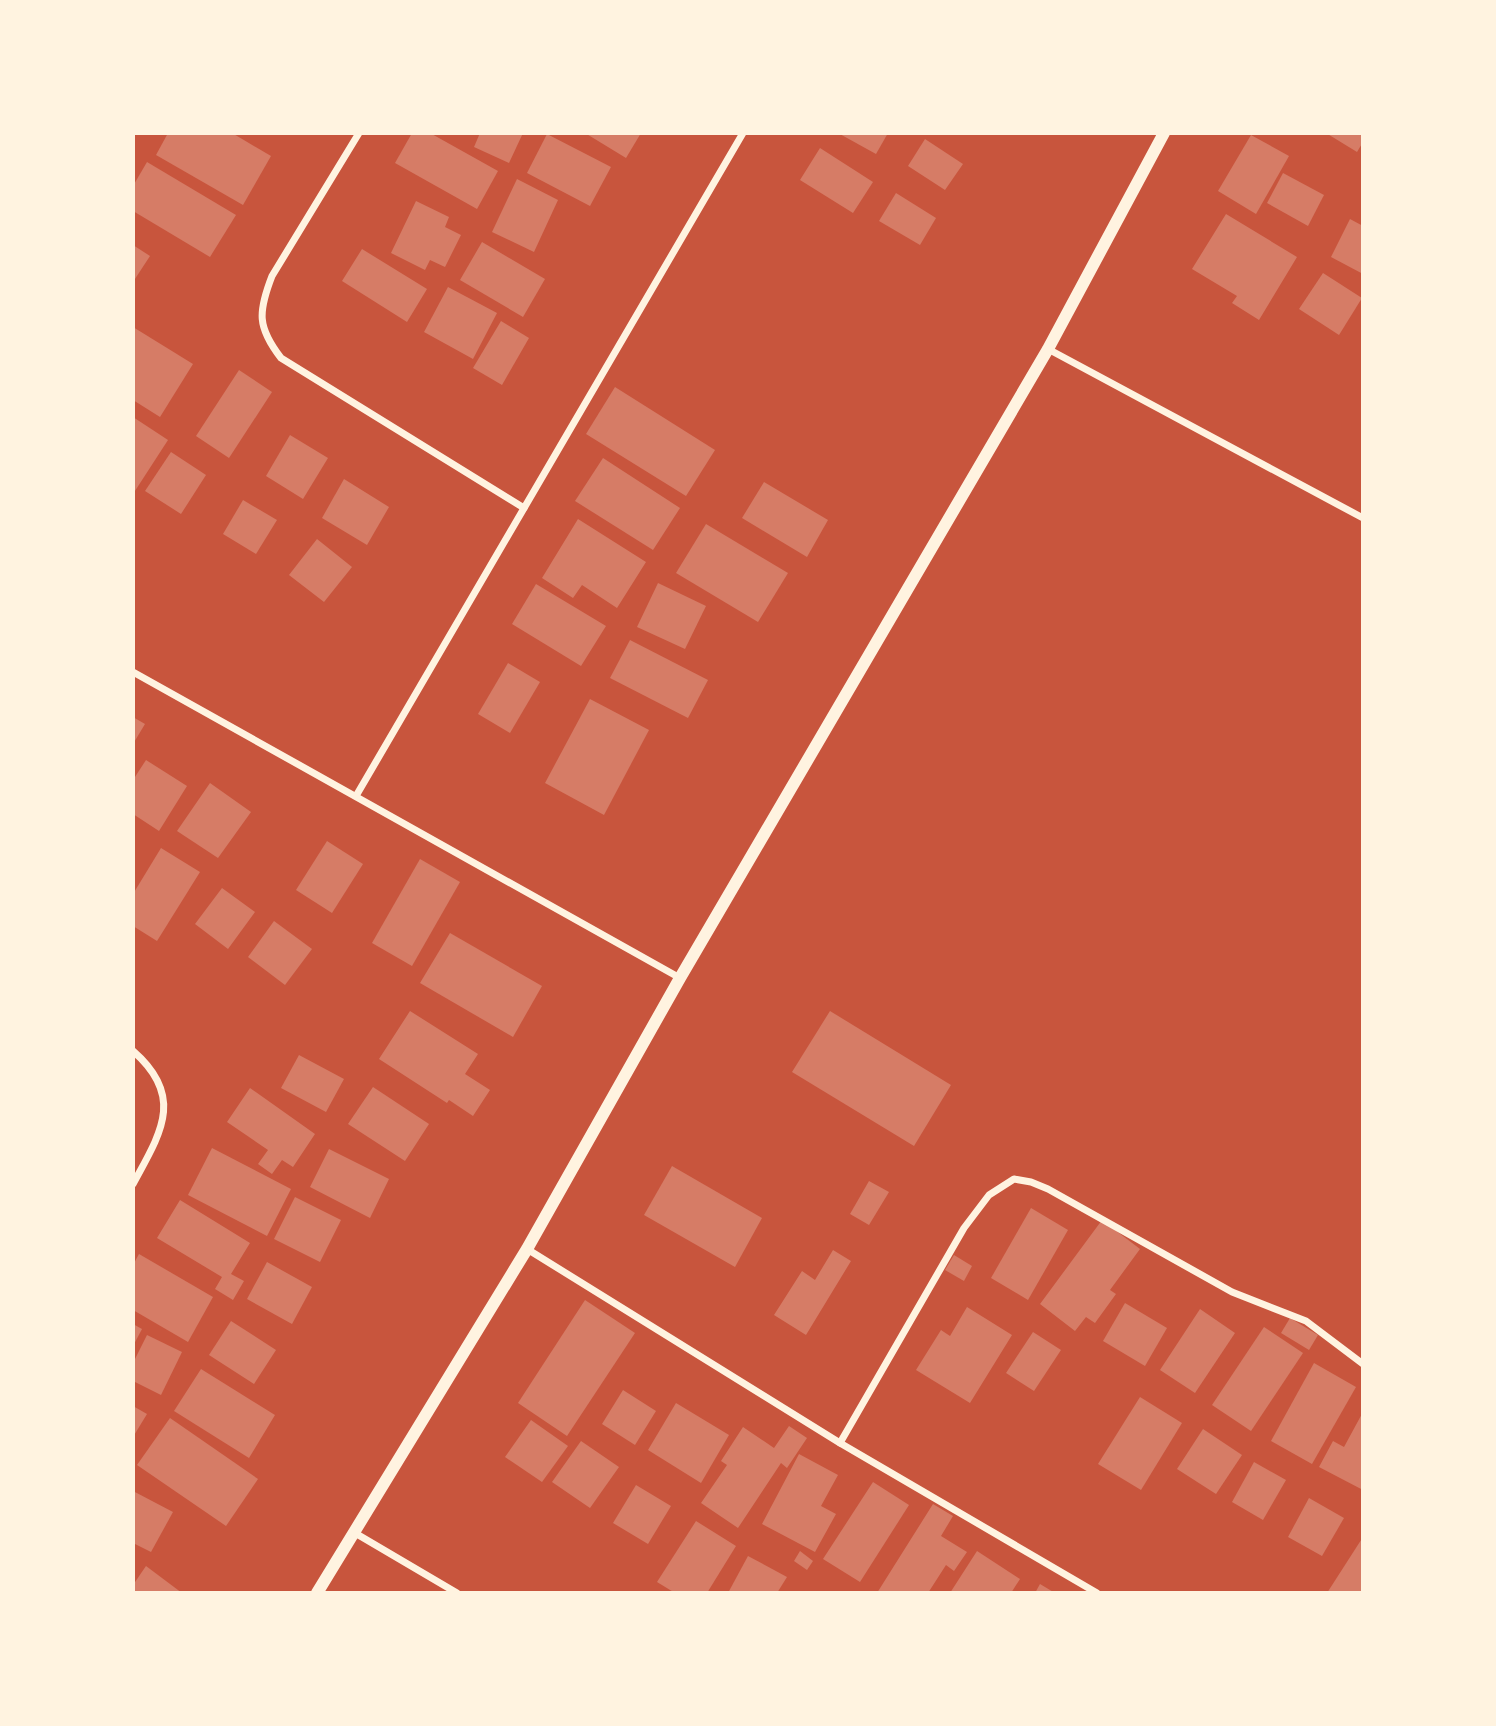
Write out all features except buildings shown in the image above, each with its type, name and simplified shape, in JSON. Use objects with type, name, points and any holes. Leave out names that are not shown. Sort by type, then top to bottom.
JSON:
[{"type":"street","points":[[359,133],[272,276],[264,298],[262,319],[267,340],[281,358],[524,508]]},
{"type":"street","points":[[356,796],[743,133]]},
{"type":"street","points":[[317,1593],[527,1249],[680,978],[1048,349],[1164,133]]},
{"type":"street","points":[[1048,349],[1363,518]]},
{"type":"street","points":[[133,671],[680,978]]},
{"type":"street","points":[[133,1051],[144,1061],[160,1084],[164,1111],[160,1135],[133,1184]]},
{"type":"street","points":[[841,1443],[964,1228],[989,1195],[1014,1179],[1048,1189],[1232,1292],[1306,1321],[1363,1364]]},
{"type":"street","points":[[527,1249],[841,1443],[1097,1593]]},
{"type":"street","points":[[355,1533],[457,1593]]}]
